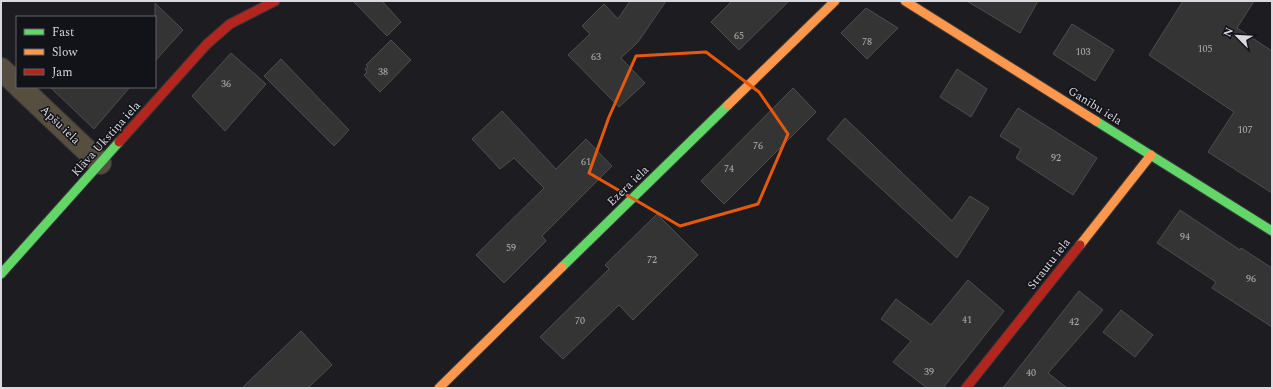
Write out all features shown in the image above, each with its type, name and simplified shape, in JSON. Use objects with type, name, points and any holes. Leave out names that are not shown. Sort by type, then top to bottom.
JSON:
[{"type":"main road","name":"Klāva Ukstiņa iela","points":[[1,274],[207,44],[230,24],[275,1]]},
{"type":"main road","name":"Ezera iela","points":[[439,388],[834,1]]},
{"type":"main road","name":"Ganību iela","points":[[905,1],[1272,232]]},
{"type":"main road","name":"Strautu iela","points":[[966,388],[1151,155]]},
{"type":"street","points":[[1,69],[16,83]]},
{"type":"street","name":"Apšu iela","points":[[21,88],[100,163]]},
{"type":"highlighted area","points":[[706,52],[759,92],[788,134],[758,204],[680,226],[589,173],[609,117],[636,56]]},
{"type":"building","points":[[353,1],[382,1],[401,22],[387,36]]},
{"type":"building","points":[[630,1],[666,1],[638,42],[621,58],[645,83],[619,107],[568,55],[590,34],[582,26],[604,4],[618,19]]},
{"type":"building","points":[[732,1],[789,1],[739,50],[711,22]]},
{"type":"building","points":[[967,1],[1038,1],[1020,33]]},
{"type":"building","points":[[1183,1],[1254,1],[1237,28],[1272,51],[1272,193],[1208,152],[1234,112],[1149,55]]},
{"type":"building","points":[[155,3],[183,30],[156,60],[156,16]]},
{"type":"building","points":[[866,8],[898,28],[867,59],[841,33]]},
{"type":"building","points":[[1072,24],[1114,50],[1095,81],[1053,54]]},
{"type":"building","points":[[391,40],[411,60],[380,92],[364,75],[367,72],[365,69],[368,67],[366,65]]},
{"type":"building","points":[[231,53],[266,84],[225,131],[192,96]]},
{"type":"building","points":[[281,59],[349,130],[334,146],[264,76]]},
{"type":"building","points":[[957,69],[987,89],[971,117],[940,97]]},
{"type":"building","points":[[51,88],[129,88],[94,129]]},
{"type":"building","points":[[793,88],[816,112],[724,204],[701,181]]},
{"type":"building","points":[[1018,108],[1097,158],[1073,195],[1016,158],[1021,149],[1000,136]]},
{"type":"building","points":[[502,111],[556,169],[586,139],[612,166],[542,236],[546,241],[504,283],[476,255],[544,188],[514,158],[500,169],[472,139]]},
{"type":"building","points":[[845,118],[952,221],[970,196],[989,208],[957,258],[827,139]]},
{"type":"building","points":[[1180,210],[1240,250],[1241,248],[1272,268],[1272,327],[1212,288],[1216,282],[1157,243]]},
{"type":"building","points":[[657,214],[698,255],[633,320],[619,305],[563,359],[540,337],[609,269],[605,265]]},
{"type":"building","points":[[968,280],[1004,311],[943,388],[927,388],[893,362],[911,341],[881,319],[896,299],[931,325]]},
{"type":"building","points":[[1079,291],[1103,310],[1048,373],[1067,388],[1003,388]]},
{"type":"building","points":[[1121,310],[1153,335],[1135,357],[1103,332]]},
{"type":"building","points":[[301,331],[332,365],[308,388],[242,388]]},
{"type":"traffic: fast","points":[[562,267],[728,105]]},
{"type":"traffic: fast","points":[[1096,121],[1272,231]]},
{"type":"traffic: fast","points":[[1,274],[119,142]]},
{"type":"traffic: slow","points":[[728,105],[835,1]]},
{"type":"traffic: slow","points":[[905,1],[1096,121]]},
{"type":"traffic: slow","points":[[1080,245],[1151,155]]},
{"type":"traffic: slow","points":[[439,388],[562,267]]},
{"type":"traffic: jam","points":[[119,142],[207,44],[230,24],[275,1]]},
{"type":"traffic: jam","points":[[966,388],[1080,245]]}]
